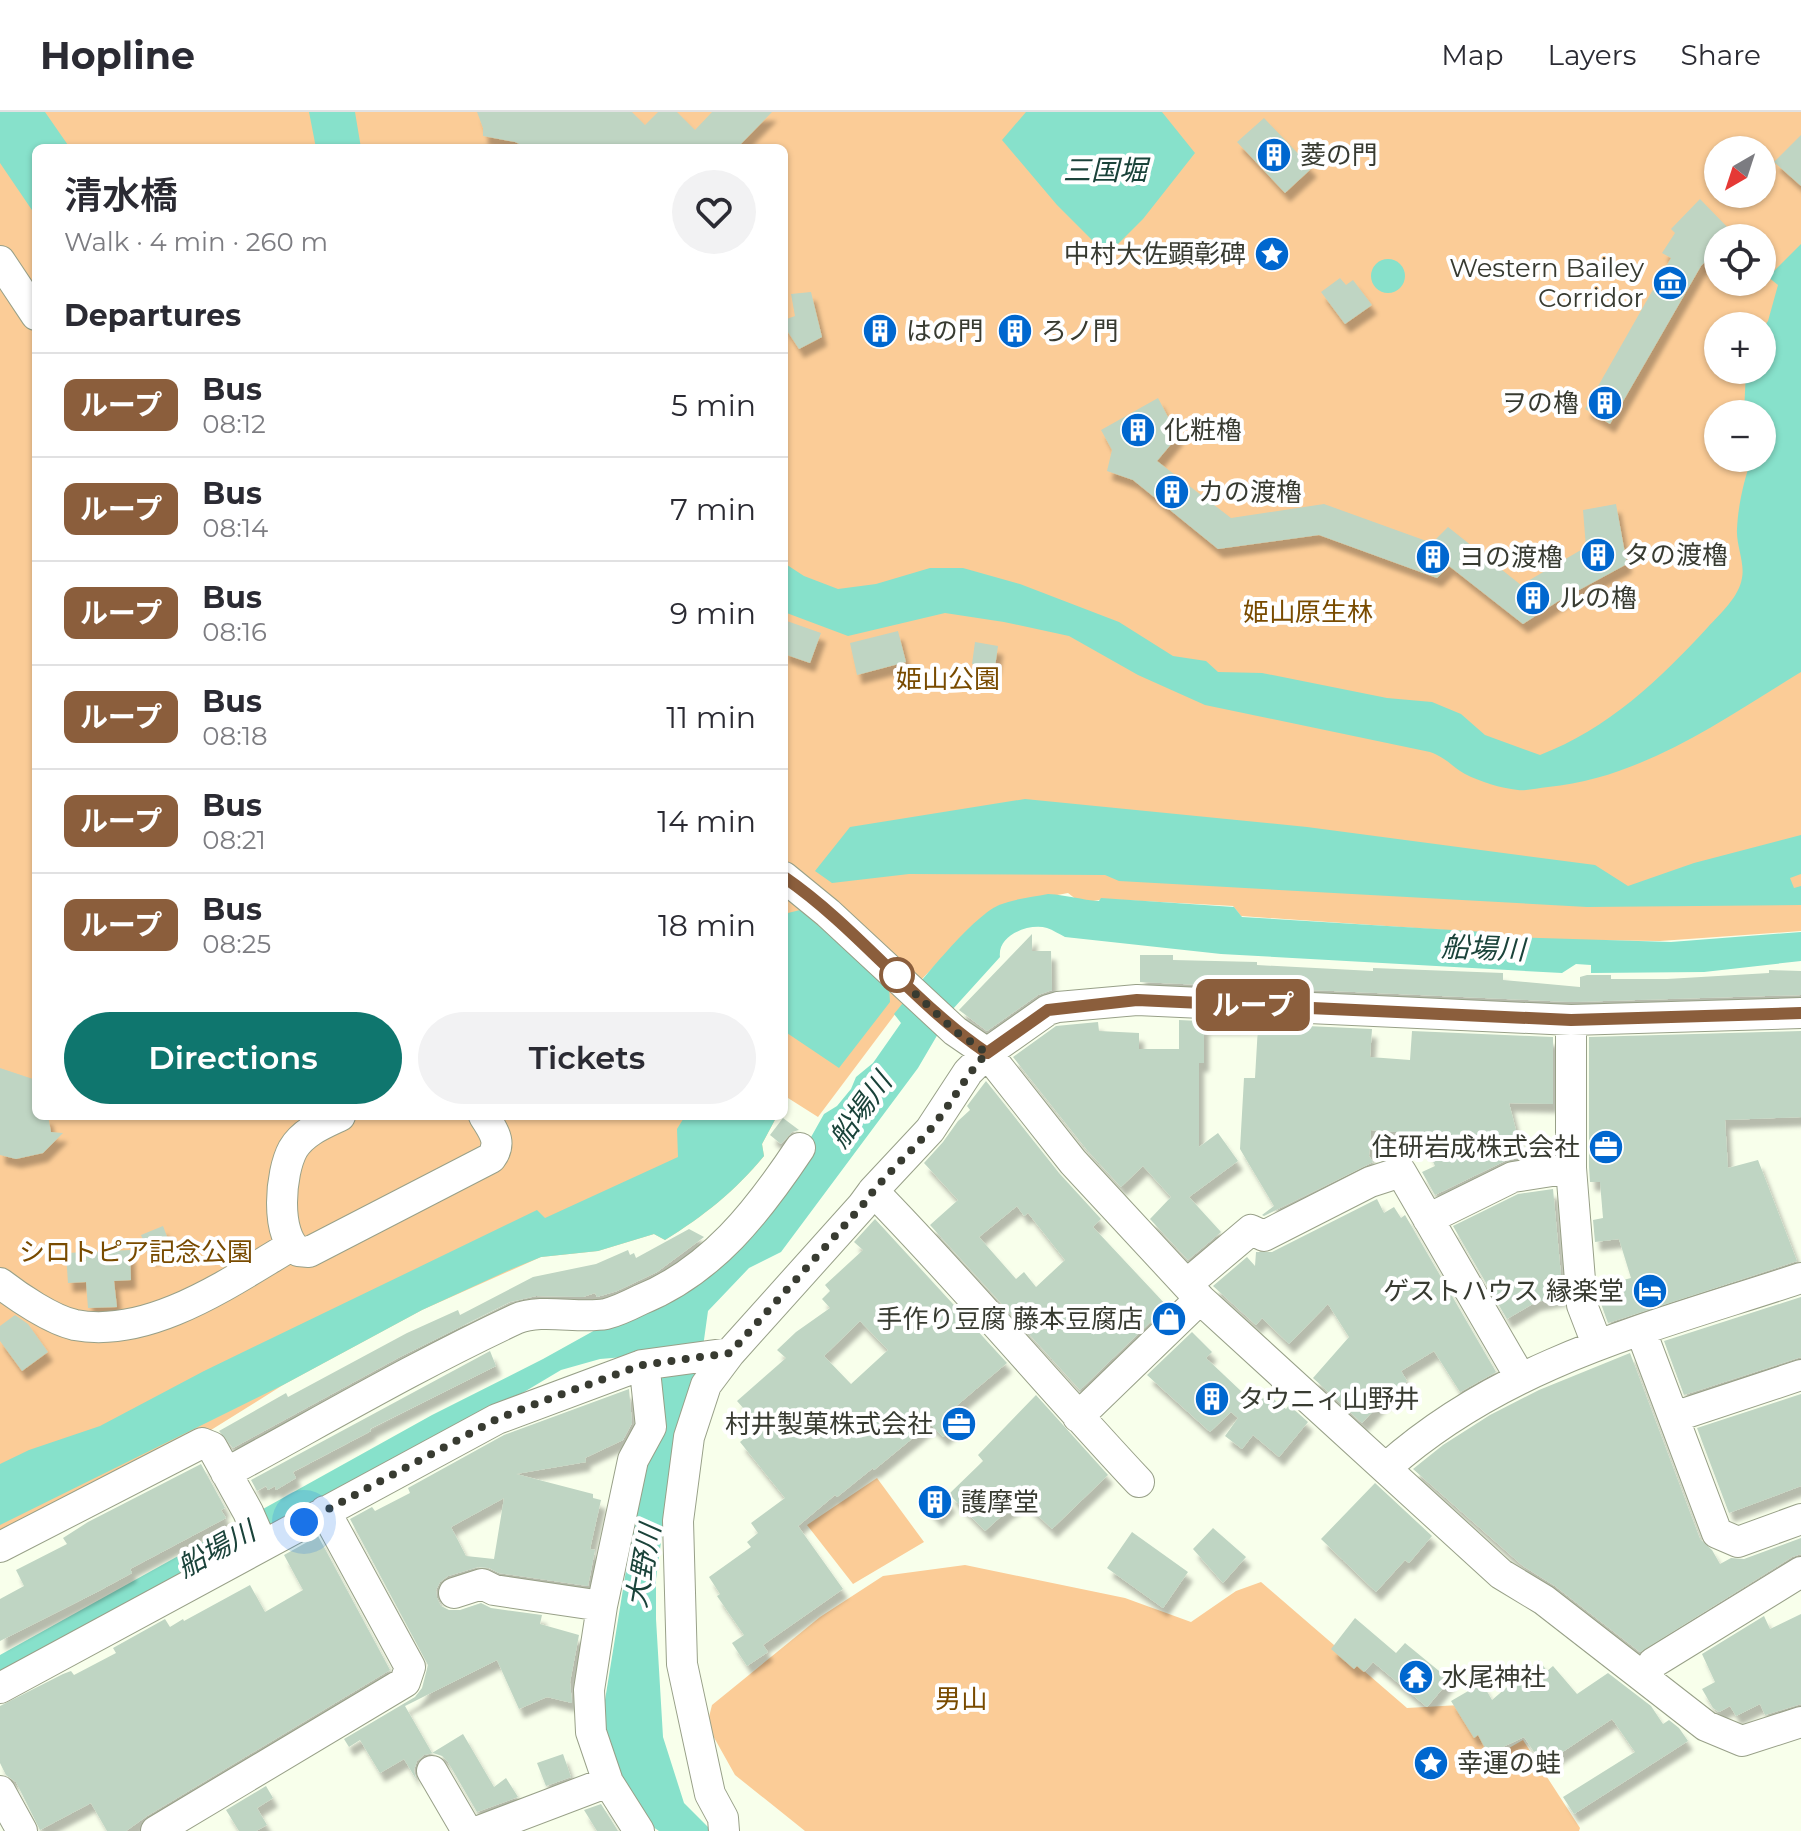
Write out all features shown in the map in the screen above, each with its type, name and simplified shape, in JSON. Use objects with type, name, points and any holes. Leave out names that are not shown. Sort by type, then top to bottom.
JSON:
[{"type":"street","points":[[0,261],[32,309]]},
{"type":"street","points":[[788,880],[912,989],[955,1031],[987,1053],[1073,1162],[1194,1291],[1501,1574],[1544,1600],[1706,1726],[1742,1741],[1801,1722]]},
{"type":"street","points":[[724,1824],[710,1794],[682,1664],[678,1521],[689,1437],[706,1385],[730,1353],[930,1130],[968,1072],[987,1053],[1048,1010],[1137,1000],[1571,1020],[1801,1013]]},
{"type":"street","points":[[1571,1020],[1571,1168],[1582,1305],[1597,1344]]},
{"type":"street","points":[[332,1120],[310,1131],[293,1149],[281,1183],[286,1239],[298,1251],[309,1252],[479,1166],[498,1150],[497,1139],[486,1120]]},
{"type":"street","points":[[226,1473],[520,1317],[606,1314],[667,1289],[706,1262],[749,1218],[768,1196],[800,1148]]},
{"type":"street","points":[[1428,1219],[1513,1177],[1571,1168]]},
{"type":"street","points":[[1078,1417],[1251,1230],[1264,1236],[1370,1182],[1401,1172],[1520,1377]]},
{"type":"street","points":[[873,1191],[947,1266],[997,1328],[1139,1482]]},
{"type":"street","points":[[0,1283],[23,1301],[74,1325],[122,1325],[191,1305],[291,1246]]},
{"type":"street","points":[[1387,1467],[1415,1441],[1476,1401],[1520,1377],[1597,1344],[1801,1278]]},
{"type":"street","points":[[1641,1331],[1717,1533],[1738,1542],[1789,1523],[1801,1572],[1653,1663],[1646,1678]]},
{"type":"street","points":[[0,1688],[497,1419],[642,1365],[730,1353]]},
{"type":"street","points":[[639,1831],[608,1782],[591,1732],[589,1690],[602,1606],[633,1460],[651,1427],[642,1365]]},
{"type":"street","points":[[1674,1417],[1801,1375]]},
{"type":"street","points":[[0,1547],[202,1443],[212,1447],[262,1544]]},
{"type":"street","points":[[156,1831],[405,1682],[410,1667],[325,1511]]},
{"type":"street","points":[[454,1593],[482,1584],[494,1590],[602,1606]]},
{"type":"street","points":[[432,1771],[453,1831]]},
{"type":"street","points":[[479,1831],[608,1782]]},
{"type":"street","points":[[0,1791],[22,1831]]},
{"type":"green space","points":[[0,112],[1801,112],[1801,931],[1660,941],[1507,939],[1503,934],[1241,916],[1233,906],[1105,899],[1081,903],[1068,893],[998,906],[971,928],[920,981],[818,1117],[788,1098],[788,144],[32,144],[32,1120],[775,1120],[762,1144],[764,1156],[753,1169],[718,1202],[665,1240],[654,1234],[598,1251],[541,1257],[422,1310],[283,1385],[211,1430],[133,1472],[0,1555]]},
{"type":"green space","points":[[877,1478],[924,1542],[853,1584],[807,1525]]},
{"type":"green space","name":"男山","points":[[965,1565],[1125,1598],[1191,1622],[1236,1591],[1261,1582],[1407,1708],[1460,1705],[1495,1756],[1523,1740],[1580,1828],[1579,1831],[805,1831],[735,1775],[707,1725],[712,1705],[820,1617],[883,1576]]},
{"type":"water","points":[[0,112],[45,112],[67,144],[32,144],[32,210],[0,163]]},
{"type":"water","points":[[309,112],[355,112],[360,144],[315,144]]},
{"type":"water","name":"三国堀","points":[[1026,112],[1162,112],[1195,153],[1143,219],[1107,255],[1057,205],[1002,140]]},
{"type":"water","points":[[1801,244],[1801,672],[1680,744],[1616,772],[1533,789],[1504,788],[1465,774],[1430,752],[1205,705],[1138,675],[1069,636],[945,613],[848,636],[788,614],[788,566],[804,576],[838,589],[876,584],[930,568],[963,568],[1020,584],[1119,622],[1173,656],[1206,661],[1218,672],[1262,673],[1387,698],[1432,702],[1461,714],[1485,735],[1540,755],[1588,731],[1631,701],[1690,647],[1737,592],[1743,572],[1737,535],[1738,520],[1748,472],[1776,472],[1776,400],[1745,400],[1745,384],[1776,384],[1776,312],[1770,312],[1778,285],[1776,269]]},
{"type":"water","points":[[1388,259],[1400,264],[1405,276],[1400,288],[1388,293],[1376,288],[1371,276],[1376,264]]},
{"type":"water","points":[[1025,799],[1307,827],[1595,865],[1628,886],[1694,863],[1801,835],[1801,874],[1790,878],[1794,888],[1801,886],[1801,905],[1587,907],[1119,881],[1105,875],[909,874],[832,883],[815,871],[850,827]]},
{"type":"water","points":[[1048,894],[1099,901],[1101,898],[1234,907],[1242,917],[1501,933],[1508,937],[1671,942],[1801,932],[1801,961],[1704,972],[1591,973],[1591,965],[1576,964],[1562,973],[1221,954],[1065,937],[1040,927],[1023,929],[1009,937],[1000,949],[1000,957],[952,1010],[918,1068],[781,1252],[749,1268],[708,1311],[703,1347],[669,1482],[656,1579],[656,1619],[663,1737],[684,1803],[712,1831],[659,1831],[640,1818],[606,1746],[605,1700],[636,1509],[648,1355],[600,1359],[561,1370],[519,1395],[431,1438],[0,1680],[0,1655],[432,1415],[597,1329],[653,1307],[792,1171],[824,1114],[837,1106],[856,1077],[873,1063],[901,1023],[894,1014],[959,938],[999,905]]},
{"type":"water","points":[[800,910],[889,986],[890,1002],[839,1068],[788,1034],[788,913]]},
{"type":"water","points":[[683,1120],[775,1120],[762,1144],[764,1156],[753,1169],[718,1202],[665,1240],[654,1234],[598,1251],[541,1257],[507,1271],[422,1310],[283,1385],[0,1525],[0,1464],[29,1450],[100,1426],[204,1371],[537,1210],[545,1218],[678,1157],[677,1129]]},
{"type":"building","points":[[477,112],[632,112],[645,125],[658,112],[677,112],[695,130],[712,112],[772,112],[741,144],[519,144],[483,136]]},
{"type":"building","name":"菱の門","points":[[1264,118],[1312,168],[1285,193],[1237,142]]},
{"type":"building","points":[[1801,135],[1801,186],[1776,164],[1776,160]]},
{"type":"building","points":[[1700,199],[1704,208],[1709,208],[1724,224],[1704,224],[1704,263],[1610,424],[1585,409],[1671,258],[1662,253],[1675,233],[1671,229]]},
{"type":"building","points":[[1340,278],[1346,285],[1353,280],[1372,305],[1345,324],[1321,292]]},
{"type":"building","points":[[811,292],[822,337],[799,349],[788,332],[788,319],[795,316],[791,294]]},
{"type":"building","points":[[1158,398],[1178,436],[1157,461],[1231,518],[1324,504],[1432,543],[1448,527],[1521,585],[1586,547],[1583,510],[1616,504],[1627,564],[1523,624],[1449,566],[1437,578],[1319,535],[1218,549],[1133,480],[1107,471],[1112,450],[1101,430]]},
{"type":"building","points":[[788,621],[821,633],[810,663],[788,655]]},
{"type":"building","points":[[898,631],[906,662],[857,675],[850,643]]},
{"type":"building","points":[[975,642],[998,646],[995,667],[972,664]]},
{"type":"building","points":[[1032,934],[1032,951],[1051,951],[1052,990],[1038,995],[987,1031],[959,1010]]},
{"type":"building","points":[[1140,955],[1173,955],[1173,960],[1257,962],[1257,965],[1373,971],[1373,968],[1503,973],[1503,980],[1580,987],[1580,977],[1587,975],[1611,975],[1611,979],[1667,979],[1769,973],[1769,970],[1801,971],[1801,995],[1571,1002],[1140,982]]},
{"type":"building","points":[[1179,1020],[1372,1029],[1370,1057],[1410,1060],[1412,1031],[1553,1037],[1553,1104],[1509,1103],[1523,1157],[1505,1161],[1435,1195],[1422,1172],[1435,1166],[1421,1134],[1371,1130],[1369,1156],[1373,1162],[1264,1216],[1274,1206],[1240,1149],[1244,1078],[1255,1078],[1258,1026],[1204,1026],[1204,1063],[1199,1063],[1199,1147],[1218,1133],[1238,1161],[1189,1197],[1221,1232],[1188,1260],[1150,1219],[1171,1197],[1143,1166],[1121,1187],[1087,1150],[1013,1057],[1056,1026],[1098,1022],[1099,1031],[1139,1033],[1139,1049],[1179,1049]]},
{"type":"building","points":[[1801,1031],[1801,1117],[1725,1120],[1728,1168],[1758,1160],[1797,1261],[1608,1323],[1600,1301],[1599,1286],[1631,1278],[1619,1239],[1595,1242],[1593,1220],[1603,1218],[1600,1182],[1590,1182],[1589,1037]]},
{"type":"building","points":[[0,1068],[32,1079],[32,1120],[49,1120],[51,1132],[63,1133],[43,1153],[16,1159],[0,1155]]},
{"type":"building","points":[[986,1081],[1059,1173],[1101,1219],[1093,1227],[1167,1306],[1080,1390],[930,1225],[958,1200],[924,1163],[970,1110],[967,1106]],"holes":[[[1017,1206],[1024,1216],[1028,1213],[1065,1260],[1036,1287],[1024,1272],[1016,1279],[979,1237]]]},
{"type":"building","points":[[781,1120],[799,1130],[792,1132],[781,1144],[770,1135]]},
{"type":"building","points":[[1553,1189],[1563,1297],[1536,1302],[1507,1319],[1453,1226],[1518,1194]]},
{"type":"building","points":[[1377,1199],[1384,1213],[1394,1207],[1401,1218],[1405,1215],[1496,1372],[1460,1392],[1434,1351],[1401,1371],[1407,1381],[1386,1401],[1384,1399],[1362,1423],[1313,1378],[1349,1337],[1328,1304],[1289,1344],[1262,1318],[1256,1325],[1213,1286],[1247,1257],[1255,1266],[1256,1252],[1272,1252]]},
{"type":"building","points":[[875,1219],[1007,1363],[955,1407],[965,1418],[943,1437],[930,1424],[798,1526],[843,1589],[763,1645],[768,1652],[747,1666],[732,1643],[744,1635],[717,1596],[720,1594],[709,1577],[751,1547],[747,1542],[758,1533],[751,1523],[785,1498],[740,1442],[759,1426],[737,1401],[786,1358],[777,1350],[830,1308],[822,1299],[830,1291],[825,1285],[863,1250],[854,1242]],"holes":[[[860,1321],[888,1350],[851,1384],[824,1356]]]},
{"type":"building","points":[[163,1226],[171,1247],[150,1257],[141,1235]]},
{"type":"building","points":[[689,1229],[704,1237],[657,1272],[617,1291],[597,1297],[595,1293],[583,1297],[536,1296],[510,1302],[398,1358],[233,1448],[219,1431],[286,1393],[288,1397],[407,1333],[458,1310],[460,1315],[533,1277],[596,1264],[628,1250],[636,1258]]},
{"type":"building","points":[[130,1250],[131,1280],[114,1281],[117,1307],[88,1308],[86,1282],[68,1283],[66,1253]]},
{"type":"building","points":[[1801,1297],[1801,1357],[1684,1395],[1664,1341]]},
{"type":"building","points":[[15,1315],[28,1324],[48,1352],[22,1371],[0,1341],[0,1326]]},
{"type":"building","points":[[1192,1332],[1212,1352],[1206,1358],[1242,1392],[1249,1386],[1263,1399],[1267,1394],[1286,1409],[1289,1405],[1308,1422],[1279,1457],[1253,1435],[1242,1449],[1225,1436],[1238,1418],[1231,1412],[1210,1432],[1147,1375]]},
{"type":"building","points":[[490,1351],[496,1366],[370,1429],[293,1472],[296,1478],[276,1490],[275,1486],[268,1490],[266,1486],[257,1491],[251,1480]]},
{"type":"building","points":[[1630,1353],[1700,1539],[1712,1550],[1720,1564],[1731,1558],[1744,1559],[1801,1538],[1801,1554],[1640,1652],[1555,1586],[1523,1566],[1413,1469],[1443,1445],[1490,1415],[1539,1390]]},
{"type":"building","points":[[629,1389],[632,1423],[623,1440],[585,1458],[586,1462],[516,1474],[593,1494],[593,1498],[601,1500],[590,1549],[595,1550],[588,1586],[478,1567],[448,1576],[436,1590],[441,1606],[449,1610],[481,1603],[491,1608],[542,1615],[540,1624],[579,1635],[570,1682],[572,1703],[547,1697],[519,1709],[497,1660],[405,1706],[432,1753],[463,1734],[494,1787],[506,1778],[518,1797],[477,1812],[442,1756],[433,1753],[417,1761],[414,1770],[416,1779],[404,1759],[380,1773],[360,1740],[349,1747],[344,1739],[415,1697],[422,1688],[428,1665],[350,1519],[372,1507],[375,1511],[410,1493],[408,1488],[504,1435]],"holes":[[[504,1498],[494,1559],[466,1556],[451,1527]]]},
{"type":"building","points":[[1801,1394],[1801,1486],[1729,1513],[1697,1428]]},
{"type":"building","points":[[1036,1395],[1108,1475],[1052,1529],[1023,1501],[985,1531],[949,1494],[983,1461],[978,1455]]},
{"type":"building","points":[[201,1464],[225,1508],[221,1510],[226,1518],[130,1569],[132,1573],[0,1641],[0,1599],[24,1586],[16,1570],[67,1544],[63,1538],[88,1522]]},
{"type":"building","points":[[1375,1483],[1432,1536],[1409,1563],[1405,1560],[1376,1592],[1321,1539]]},
{"type":"building","name":"護摩堂","points":[[934,1486],[951,1503],[937,1518],[919,1500]]},
{"type":"building","points":[[1213,1528],[1246,1557],[1223,1583],[1193,1549]]},
{"type":"building","points":[[1132,1532],[1188,1572],[1163,1608],[1107,1568]]},
{"type":"building","points":[[318,1536],[390,1670],[126,1831],[107,1831],[91,1803],[40,1830],[16,1782],[6,1775],[0,1763],[0,1706],[63,1674],[71,1671],[74,1675],[116,1653],[113,1648],[165,1619],[170,1627],[250,1585],[265,1612],[303,1590],[284,1555]]},
{"type":"building","points":[[1801,1614],[1801,1704],[1765,1715],[1760,1704],[1736,1716],[1730,1706],[1719,1712],[1713,1708],[1702,1689],[1715,1682],[1702,1654],[1764,1616],[1770,1629]]},
{"type":"building","points":[[1355,1618],[1396,1653],[1405,1643],[1450,1680],[1427,1707],[1373,1662],[1364,1672],[1357,1666],[1354,1669],[1331,1649]]},
{"type":"building","points":[[1539,1660],[1547,1671],[1553,1666],[1577,1694],[1608,1673],[1651,1706],[1663,1724],[1669,1720],[1679,1728],[1688,1741],[1574,1814],[1563,1797],[1635,1752],[1612,1719],[1543,1765],[1524,1737],[1488,1754],[1478,1735],[1474,1738],[1451,1701],[1482,1683],[1492,1700]]},
{"type":"building","points":[[563,1754],[571,1777],[546,1786],[537,1763]]},
{"type":"building","points":[[266,1786],[273,1798],[257,1808],[267,1825],[256,1831],[239,1831],[226,1810]]},
{"type":"building","points":[[601,1804],[618,1831],[597,1831],[584,1810]]},
{"type":"bus line","name":"ループ","points":[[788,880],[828,913],[955,1031],[987,1053],[1048,1010],[1137,1000],[1571,1020],[1801,1013]]},
{"type":"place","name":"菱の門","points":[[1274,155]]},
{"type":"place","name":"中村大佐顕彰碑","points":[[1272,254]]},
{"type":"place","name":"Western Bailey Corridor","points":[[1670,283]]},
{"type":"place","name":"はの門","points":[[880,331]]},
{"type":"place","name":"ろノ門","points":[[1015,331]]},
{"type":"place","name":"ヲの櫓","points":[[1605,403]]},
{"type":"place","name":"化粧櫓","points":[[1138,430]]},
{"type":"place","name":"カの渡櫓","points":[[1172,492]]},
{"type":"place","name":"タの渡櫓","points":[[1598,555]]},
{"type":"place","name":"ヨの渡櫓","points":[[1433,557]]},
{"type":"place","name":"ルの櫓","points":[[1533,598]]},
{"type":"place","name":"住研岩成株式会社","points":[[1606,1147]]},
{"type":"place","name":"ゲストハウス 縁楽堂","points":[[1650,1291]]},
{"type":"place","name":"手作り豆腐 藤本豆腐店","points":[[1169,1319]]},
{"type":"place","name":"タウニィ山野井","points":[[1212,1399]]},
{"type":"place","name":"村井製菓株式会社","points":[[959,1424]]},
{"type":"place","name":"護摩堂","points":[[935,1502]]},
{"type":"place","name":"水尾神社","points":[[1416,1677]]},
{"type":"place","name":"幸運の蛙","points":[[1431,1763]]},
{"type":"route","points":[[304,1522],[497,1419],[642,1365],[730,1353],[930,1130],[968,1072],[987,1053],[955,1031],[887,967],[897,975]]},
{"type":"park label","name":"姫山原生林","points":[[1308,612]]},
{"type":"park label","name":"姫山公園","points":[[948,679]]},
{"type":"park label","name":"シロトピア記念公園","points":[[136,1252]]},
{"type":"water label","name":"船場川","points":[[1483,948]]},
{"type":"water label","name":"船場川","points":[[860,1110]]},
{"type":"water label","name":"船場川","points":[[216,1549]]},
{"type":"water label","name":"大野川","points":[[643,1566]]}]
